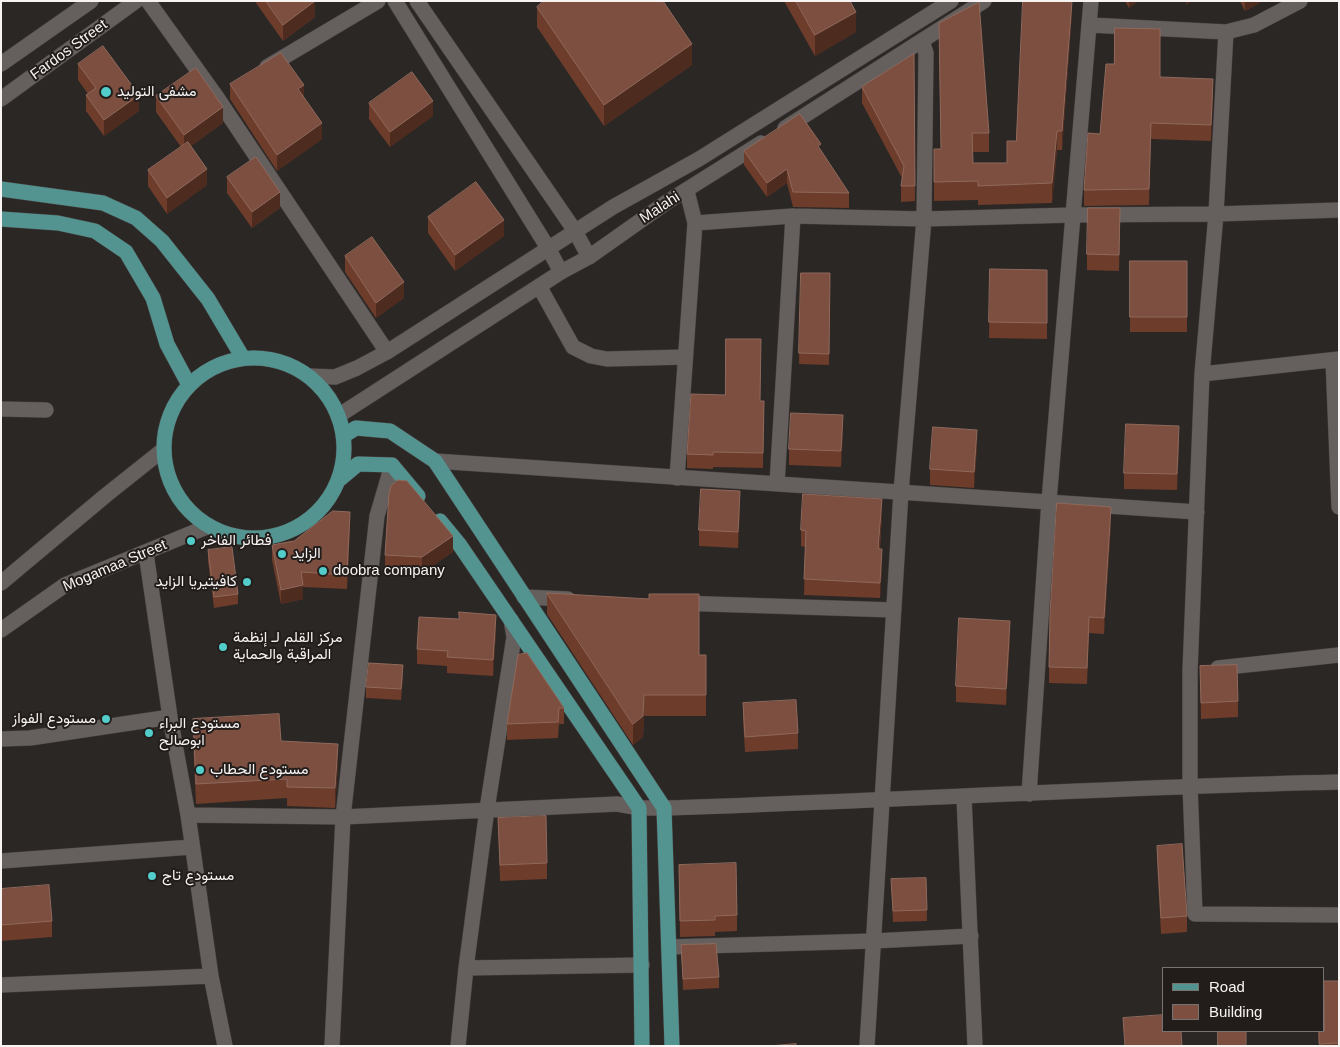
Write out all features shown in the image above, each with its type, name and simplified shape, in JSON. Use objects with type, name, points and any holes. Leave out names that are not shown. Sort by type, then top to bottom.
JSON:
[{"type":"main road","points":[[1,189],[103,203],[136,218],[162,241],[208,299],[243,358]]},
{"type":"main road","points":[[1,219],[58,223],[96,231],[126,252],[153,298],[167,344],[189,386]]},
{"type":"main road","points":[[340,479],[343,459],[343,436],[338,416],[326,394],[309,376],[289,364],[266,358],[243,358],[223,363],[205,372],[189,386],[175,404],[167,426],[164,449],[168,472],[176,493],[191,512],[209,526],[233,535],[258,538],[283,533],[306,521],[324,504],[340,479],[358,464],[392,465],[459,544],[639,808],[642,1046]]},
{"type":"main road","points":[[343,436],[356,428],[390,431],[435,461],[664,808],[672,1046]]},
{"type":"main road","points":[[459,544],[480,530]]},
{"type":"street","name":"Fardos Street","points":[[1,64],[91,1]]},
{"type":"street","name":"Fardos Street","points":[[1,99],[136,1]]},
{"type":"street","points":[[148,1],[220,94],[387,352]]},
{"type":"street","points":[[250,76],[378,1]]},
{"type":"street","points":[[394,1],[548,248],[561,272]]},
{"type":"street","points":[[417,1],[575,232],[589,257]]},
{"type":"street","name":"Malahi","points":[[309,376],[336,378],[387,352],[614,206],[698,159],[951,1]]},
{"type":"street","name":"Malahi","points":[[338,416],[561,272],[589,257],[667,202],[984,1]]},
{"type":"street","points":[[1029,794],[1049,501],[1092,1]]},
{"type":"street","points":[[1090,25],[1226,32],[1254,25],[1300,1]]},
{"type":"street","points":[[1226,32],[1216,214],[1202,374],[1190,671],[1190,785],[1195,914],[1339,914]]},
{"type":"street","points":[[867,1046],[901,492],[924,219],[926,53],[922,41]]},
{"type":"street","points":[[676,478],[695,223],[687,191]]},
{"type":"street","points":[[695,223],[793,216],[924,219],[1339,210]]},
{"type":"street","points":[[777,484],[793,216]]},
{"type":"street","points":[[539,286],[573,347],[591,356],[608,359],[685,356]]},
{"type":"street","points":[[1202,374],[1336,359],[1339,507]]},
{"type":"street","points":[[1,409],[46,410]]},
{"type":"street","points":[[1,584],[164,449]]},
{"type":"street","points":[[435,461],[1197,512]]},
{"type":"street","points":[[332,1046],[343,818],[377,516],[392,465]]},
{"type":"street","name":"Mogamaa Street","points":[[1,630],[65,585],[209,526]]},
{"type":"street","points":[[146,553],[170,717],[188,815],[211,976],[225,1046]]},
{"type":"street","points":[[524,597],[583,599]]},
{"type":"street","points":[[661,602],[894,610]]},
{"type":"street","points":[[458,1046],[466,968],[487,809],[514,637],[511,620]]},
{"type":"street","points":[[1190,671],[1339,655]]},
{"type":"street","points":[[1,739],[30,738],[170,717]]},
{"type":"street","points":[[188,815],[343,818],[487,809],[617,804],[639,808],[664,808],[964,797],[1190,785],[1339,782]]},
{"type":"street","points":[[964,797],[975,1046]]},
{"type":"street","points":[[1,861],[192,847]]},
{"type":"street","points":[[669,947],[971,936]]},
{"type":"street","points":[[466,968],[642,965]]},
{"type":"street","points":[[1,985],[211,976]]},
{"type":"building","points":[[266,1],[315,1],[283,25]]},
{"type":"building","points":[[544,1],[663,1],[692,44],[604,105],[537,7]]},
{"type":"building","points":[[796,1],[850,1],[856,12],[815,35]]},
{"type":"building","points":[[1023,1],[1072,1],[1062,131],[1057,131],[1052,183],[978,186],[978,181],[934,182],[934,149],[941,149],[939,23],[979,2],[989,133],[972,133],[973,163],[1007,163],[1007,141],[1016,141]]},
{"type":"building","points":[[1115,28],[1160,29],[1160,77],[1213,79],[1211,125],[1151,123],[1149,189],[1084,190],[1088,133],[1100,134],[1106,64],[1114,64]]},
{"type":"building","name":"مشفى التوليد","points":[[103,46],[139,95],[104,120],[86,95],[96,88],[78,64]]},
{"type":"building","points":[[281,53],[304,85],[298,89],[322,123],[277,155],[230,84]]},
{"type":"building","points":[[914,54],[915,186],[901,186],[904,166],[862,87]]},
{"type":"building","points":[[196,68],[223,107],[184,135],[156,96]]},
{"type":"building","points":[[412,72],[433,101],[390,132],[369,103]]},
{"type":"building","points":[[800,114],[821,144],[818,146],[849,193],[793,192],[787,169],[767,183],[744,151]]},
{"type":"building","points":[[188,142],[207,169],[167,198],[148,170]]},
{"type":"building","points":[[256,157],[280,192],[252,212],[227,177]]},
{"type":"building","points":[[476,182],[504,220],[455,255],[428,217]]},
{"type":"building","points":[[1088,208],[1120,208],[1119,255],[1087,254]]},
{"type":"building","points":[[372,237],[404,282],[376,303],[345,256]]},
{"type":"building","points":[[1130,261],[1187,261],[1187,317],[1130,317]]},
{"type":"building","points":[[990,269],[1047,270],[1047,323],[989,322]]},
{"type":"building","points":[[801,273],[830,273],[829,354],[799,353]]},
{"type":"building","points":[[726,339],[761,339],[760,401],[764,401],[763,453],[713,452],[713,455],[687,454],[691,394],[725,395]]},
{"type":"building","points":[[791,413],[843,415],[841,451],[789,449]]},
{"type":"building","points":[[1126,424],[1179,426],[1177,474],[1124,473]]},
{"type":"building","points":[[933,427],[977,430],[974,472],[930,469]]},
{"type":"building","points":[[398,480],[407,481],[453,536],[422,557],[385,555],[389,494],[391,486]]},
{"type":"building","points":[[701,489],[740,491],[738,532],[699,530]]},
{"type":"building","points":[[803,494],[882,499],[878,549],[882,549],[880,583],[804,579],[806,531],[801,530]]},
{"type":"building","points":[[1057,503],[1111,507],[1104,618],[1089,617],[1087,668],[1049,667],[1050,614]]},
{"type":"building","points":[[333,511],[350,512],[347,575],[301,572],[303,585],[281,590],[272,545],[294,541]]},
{"type":"building","points":[[232,547],[238,594],[214,597],[208,550]]},
{"type":"building","points":[[547,593],[649,599],[649,594],[699,594],[699,655],[706,655],[706,695],[644,695],[643,716],[633,724]]},
{"type":"building","points":[[459,612],[496,615],[493,660],[447,657],[448,651],[417,649],[419,617],[459,619]]},
{"type":"building","points":[[959,618],[1010,621],[1006,689],[956,686]]},
{"type":"building","points":[[527,653],[564,708],[559,708],[558,722],[507,724],[518,655]]},
{"type":"building","points":[[369,663],[403,665],[401,689],[366,687]]},
{"type":"building","points":[[1237,665],[1238,701],[1201,703],[1200,666]]},
{"type":"building","points":[[796,700],[798,733],[745,737],[743,703]]},
{"type":"building","points":[[279,714],[281,741],[338,744],[335,788],[287,787],[287,779],[196,784],[193,719]]},
{"type":"building","points":[[546,816],[547,863],[500,865],[498,818]]},
{"type":"building","points":[[1182,844],[1187,916],[1161,918],[1157,846]]},
{"type":"building","points":[[736,863],[737,915],[715,916],[715,920],[680,921],[679,865]]},
{"type":"building","points":[[926,878],[927,910],[893,911],[891,879]]},
{"type":"building","points":[[49,885],[52,921],[1,925],[1,889]]},
{"type":"building","points":[[716,944],[719,977],[683,979],[681,945]]},
{"type":"building","points":[[1325,981],[1339,981],[1339,1043],[1319,1044],[1319,1032],[1325,1032]]},
{"type":"building","points":[[1162,1015],[1162,1032],[1181,1032],[1182,1046],[1125,1046],[1123,1018]]},
{"type":"building","points":[[1218,1032],[1246,1032],[1246,1046],[1218,1046]]},
{"type":"building","points":[[796,1044],[796,1046],[770,1046]]},
{"type":"place","name":"مشفى التوليد","points":[[106,92]]},
{"type":"place","name":"فطائر الفاخر","points":[[191,541]]},
{"type":"place","name":"الزايد","points":[[282,554]]},
{"type":"place","name":"doobra company","points":[[323,571]]},
{"type":"place","name":"كافيتيريا الزايد","points":[[247,582]]},
{"type":"place","name":"مركز القلم لـ إنظمة المراقبة والحماية","points":[[223,647]]},
{"type":"place","name":"مستودع الفواز","points":[[106,719]]},
{"type":"place","name":"مستودع البراء ابوصالح","points":[[149,733]]},
{"type":"place","name":"مستودع الحطاب","points":[[200,770]]},
{"type":"place","name":"مستودع تاج","points":[[152,876]]}]
